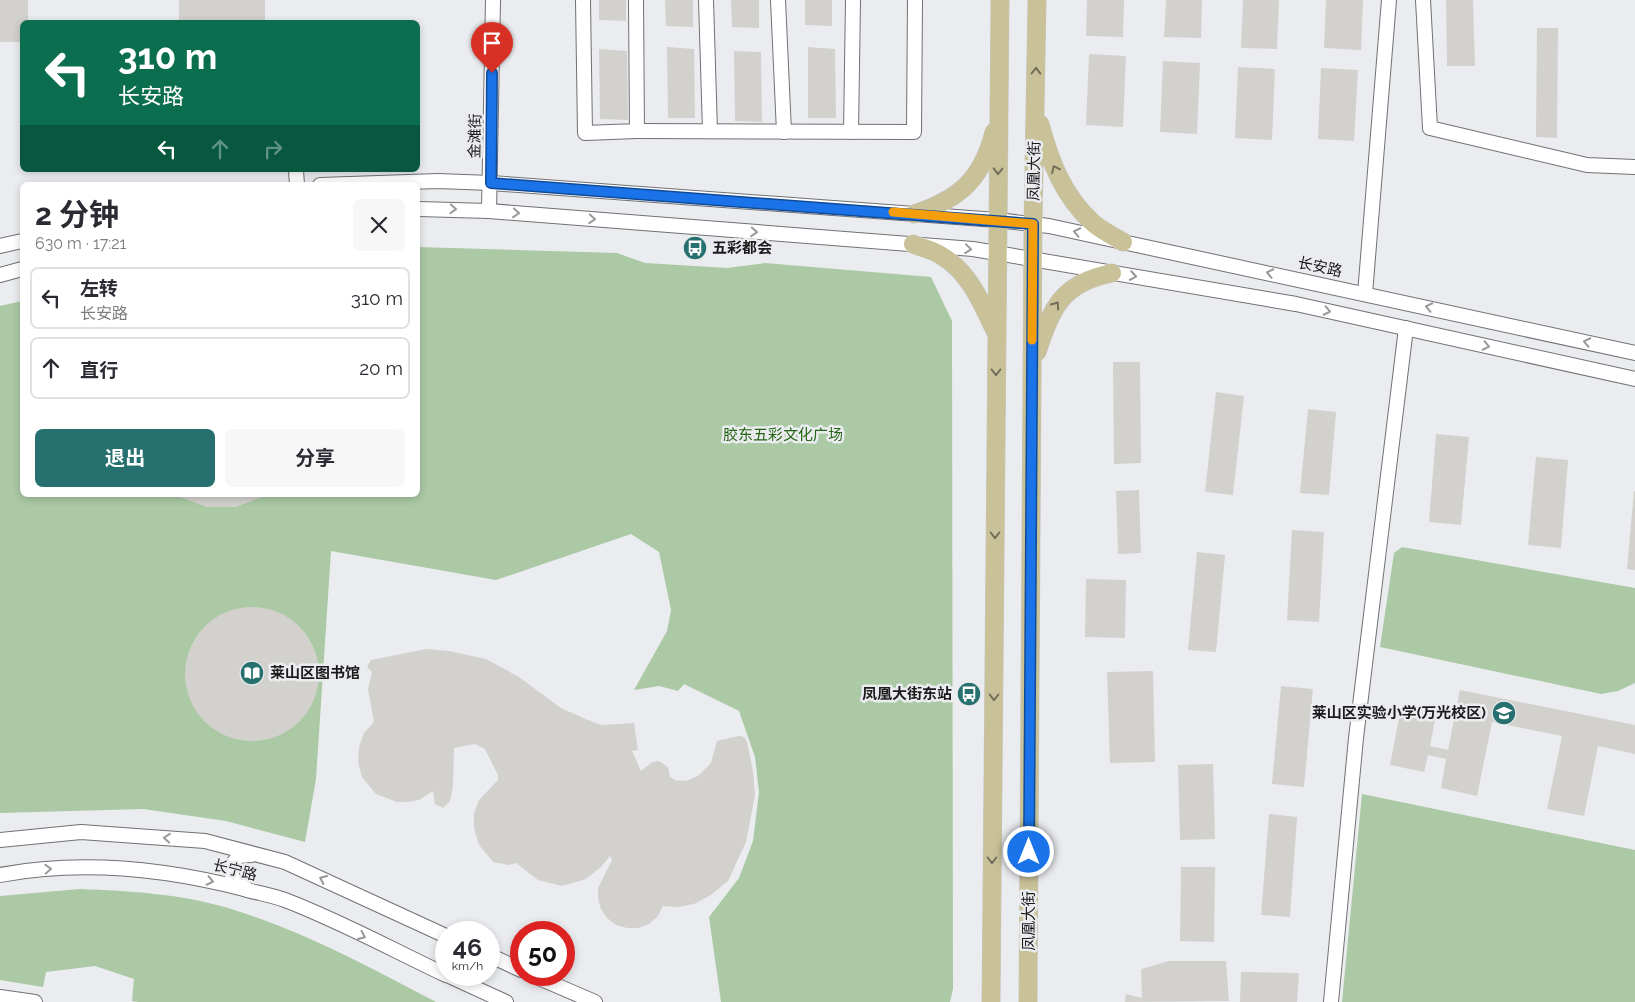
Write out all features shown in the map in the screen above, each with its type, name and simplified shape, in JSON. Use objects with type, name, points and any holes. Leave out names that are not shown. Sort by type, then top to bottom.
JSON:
[{"type":"main road","points":[[990,997],[1000,0]]},
{"type":"main road","name":"凤凰大街","points":[[1028,1002],[1033,224],[1037,0]]},
{"type":"main road","points":[[1035,107],[1050,157],[1065,191],[1094,224],[1123,242]]},
{"type":"main road","points":[[914,214],[937,207],[958,195],[978,172],[991,144],[999,115]]},
{"type":"main road","points":[[913,244],[941,255],[955,265],[968,280],[997,335]]},
{"type":"main road","points":[[1032,366],[1049,315],[1061,298],[1095,276],[1112,273]]},
{"type":"main road","points":[[1028,970],[1038,1002]]},
{"type":"street","name":"金滩街","points":[[489,211],[493,0]]},
{"type":"street","points":[[583,0],[585,133],[637,131],[914,132],[915,0]]},
{"type":"street","points":[[636,0],[637,131]]},
{"type":"street","points":[[706,0],[710,131]]},
{"type":"street","points":[[778,0],[784,132]]},
{"type":"street","points":[[851,132],[853,0]]},
{"type":"street","points":[[1365,294],[1389,0]]},
{"type":"street","points":[[1424,0],[1430,128],[1587,164],[1635,167]]},
{"type":"street","name":"长安路","points":[[408,182],[491,183],[1033,224],[1635,352]]},
{"type":"street","points":[[420,209],[489,211],[913,244],[997,253],[1296,304],[1635,379]]},
{"type":"street","points":[[0,246],[20,242]]},
{"type":"street","points":[[0,275],[20,270]]},
{"type":"street","points":[[1331,1002],[1356,738],[1406,328]]},
{"type":"street","name":"长宁路","points":[[0,840],[81,832],[134,834],[204,841],[285,862],[435,931]]},
{"type":"street","points":[[254,892],[233,880],[230,868],[239,856],[257,855]]},
{"type":"street","name":"长宁路","points":[[0,875],[25,870],[72,868],[166,873],[209,880],[283,899],[435,969]]},
{"type":"street","name":"长宁路","points":[[471,986],[506,1002]]},
{"type":"street","points":[[558,986],[595,1002]]},
{"type":"street","points":[[0,997],[35,1002]]},
{"type":"green space","name":"胶东五彩文化广场","points":[[420,247],[617,253],[645,263],[727,268],[765,263],[931,277],[952,321],[953,989],[950,1002],[721,1002],[709,917],[739,878],[753,841],[759,792],[755,757],[739,711],[684,684],[678,691],[659,686],[634,690],[667,631],[671,610],[659,552],[631,534],[496,580],[331,551],[316,779],[305,842],[226,821],[143,809],[0,813],[0,306],[20,301],[20,497],[420,497]]},
{"type":"green space","points":[[1402,547],[1635,588],[1635,683],[1618,691],[1601,694],[1380,647],[1394,553]]},
{"type":"green space","points":[[1362,794],[1635,850],[1635,1002],[1342,1002]]},
{"type":"green space","points":[[80,889],[137,892],[175,897],[231,909],[310,939],[436,1002],[138,1002],[132,1001],[134,979],[95,966],[46,972],[43,987],[0,980],[0,896]]},
{"type":"building","points":[[0,0],[28,0],[28,20],[20,20],[20,42],[0,42]]},
{"type":"building","points":[[179,0],[265,0],[265,20],[179,20]]},
{"type":"building","points":[[599,0],[626,0],[626,21],[599,20]]},
{"type":"building","points":[[665,0],[693,0],[693,27],[666,26]]},
{"type":"building","points":[[731,0],[759,0],[759,28],[732,27]]},
{"type":"building","points":[[805,0],[832,0],[832,26],[805,25]]},
{"type":"building","points":[[1087,0],[1124,0],[1123,37],[1086,36]]},
{"type":"building","points":[[1166,0],[1202,0],[1201,38],[1164,37]]},
{"type":"building","points":[[1243,0],[1279,0],[1277,49],[1241,48]]},
{"type":"building","points":[[1326,0],[1363,0],[1361,50],[1324,48]]},
{"type":"building","points":[[1446,0],[1473,0],[1475,66],[1447,66]]},
{"type":"building","points":[[1537,28],[1558,28],[1557,138],[1536,137]]},
{"type":"building","points":[[667,47],[694,49],[695,118],[668,118]]},
{"type":"building","points":[[808,47],[835,49],[836,118],[808,118]]},
{"type":"building","points":[[599,49],[627,51],[628,120],[600,119]]},
{"type":"building","points":[[734,51],[761,52],[762,122],[735,121]]},
{"type":"building","points":[[1089,54],[1126,56],[1123,127],[1086,125]]},
{"type":"building","points":[[1163,61],[1200,63],[1197,134],[1160,132]]},
{"type":"building","points":[[1238,67],[1275,69],[1272,140],[1235,138]]},
{"type":"building","points":[[1321,68],[1358,70],[1354,141],[1318,139]]},
{"type":"building","points":[[1113,362],[1140,362],[1141,463],[1114,464]]},
{"type":"building","points":[[1216,392],[1244,396],[1233,495],[1205,492]]},
{"type":"building","points":[[1308,409],[1336,412],[1329,495],[1300,493]]},
{"type":"building","points":[[1436,434],[1469,437],[1461,525],[1429,522]]},
{"type":"building","points":[[1536,457],[1568,460],[1561,548],[1528,545]]},
{"type":"building","points":[[1139,490],[1141,553],[1118,554],[1116,491]]},
{"type":"building","points":[[1635,491],[1635,570],[1627,569]]},
{"type":"building","points":[[180,497],[262,497],[236,507],[207,507]]},
{"type":"building","points":[[1292,530],[1324,532],[1319,622],[1287,620]]},
{"type":"building","points":[[1197,552],[1225,555],[1216,652],[1188,650]]},
{"type":"building","points":[[1086,579],[1126,580],[1125,638],[1085,637]]},
{"type":"building","name":"莱山区图书馆","points":[[252,607],[278,612],[289,618],[299,627],[308,637],[314,648],[319,674],[314,700],[308,711],[299,721],[289,730],[278,736],[252,741],[226,736],[215,730],[205,721],[196,711],[190,700],[185,674],[190,648],[196,637],[205,627],[215,618],[226,612]]},
{"type":"building","points":[[426,649],[449,651],[486,659],[519,677],[561,708],[601,725],[634,723],[638,750],[632,751],[641,771],[652,762],[659,761],[668,767],[670,777],[675,780],[686,781],[698,776],[711,763],[717,741],[739,736],[744,737],[747,742],[753,771],[755,795],[746,842],[728,881],[711,895],[694,904],[678,907],[663,906],[658,916],[649,924],[638,928],[627,928],[616,925],[607,918],[601,909],[598,899],[598,888],[612,860],[610,856],[601,867],[586,879],[562,886],[538,880],[516,863],[509,865],[493,862],[479,845],[474,828],[474,813],[479,800],[498,780],[498,775],[485,749],[475,744],[454,748],[453,786],[450,801],[443,808],[435,804],[433,791],[419,800],[408,802],[397,802],[376,794],[362,777],[358,762],[359,747],[364,733],[374,722],[368,689],[372,672],[367,667],[371,660]]},
{"type":"building","points":[[1153,671],[1155,762],[1110,763],[1107,672]]},
{"type":"building","points":[[1281,686],[1313,689],[1304,787],[1272,784]]},
{"type":"building","points":[[1460,690],[1635,725],[1635,754],[1598,746],[1584,816],[1547,809],[1562,736],[1492,722],[1477,796],[1441,788],[1446,759],[1428,755],[1424,772],[1390,765],[1401,708],[1436,715],[1430,746],[1448,750]]},
{"type":"building","points":[[1213,764],[1215,839],[1180,840],[1178,765]]},
{"type":"building","points":[[1269,814],[1297,817],[1290,917],[1261,915]]},
{"type":"building","points":[[1181,867],[1215,867],[1214,942],[1180,941]]},
{"type":"building","points":[[1169,961],[1226,961],[1229,1001],[1125,1002],[1126,994],[1142,998],[1141,969]]},
{"type":"building","points":[[1241,972],[1299,973],[1297,1002],[1240,1002]]},
{"type":"slow traffic","points":[[893,212],[1033,224],[1032,340]]},
{"type":"place","name":"五彩都会","points":[[695,248]]},
{"type":"place","name":"莱山区图书馆","points":[[252,673]]},
{"type":"place","name":"凤凰大街东站","points":[[969,694]]},
{"type":"place","name":"莱山区实验小学(万光校区)","points":[[1504,713]]},
{"type":"route","points":[[492,73],[491,183],[1033,224],[1029,852]]}]
